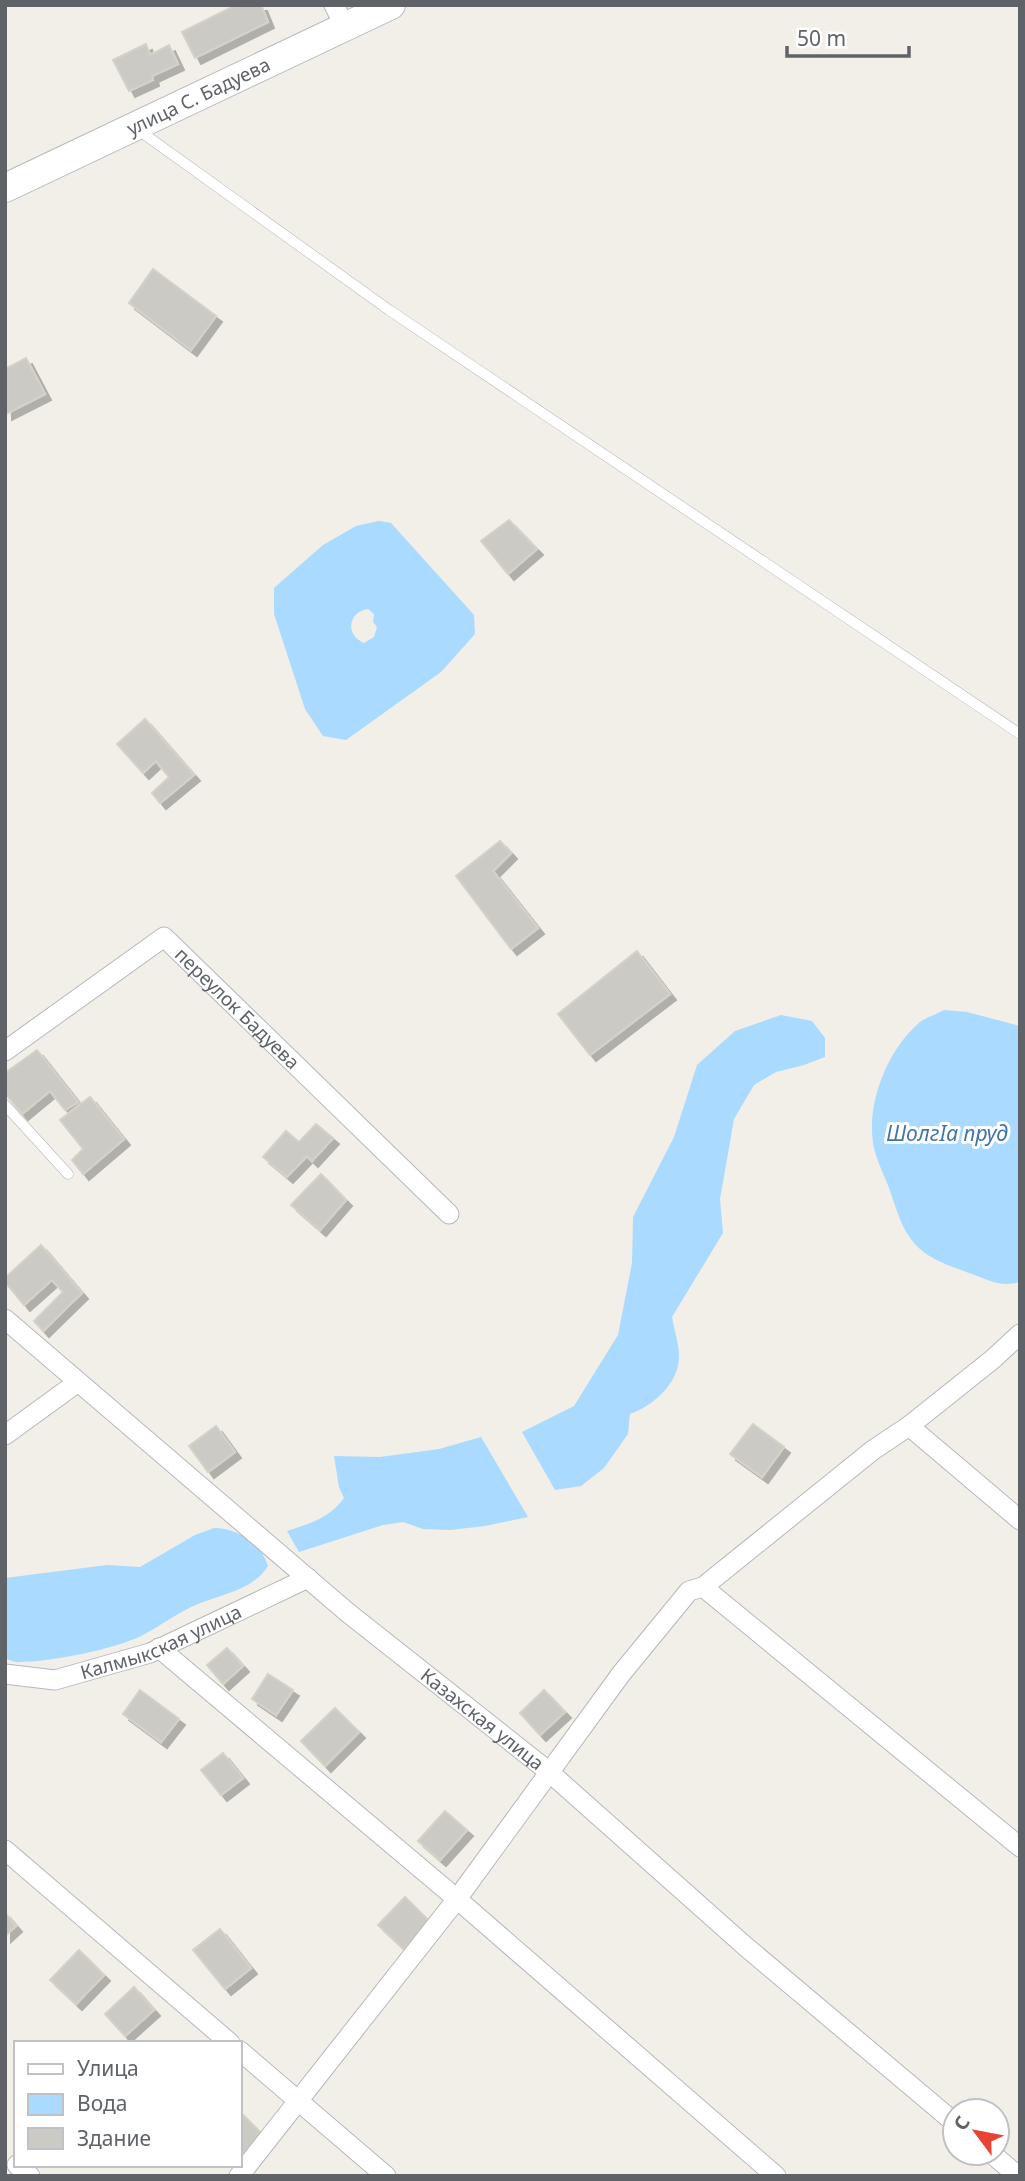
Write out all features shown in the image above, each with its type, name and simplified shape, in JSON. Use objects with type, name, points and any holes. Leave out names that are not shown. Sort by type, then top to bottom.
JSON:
[{"type":"main road","name":"улица С. Бадуева","points":[[5,188],[134,127],[340,16],[391,5]]},
{"type":"street","name":"переулок Бадуева","points":[[5,1051],[164,937],[449,1214]]},
{"type":"street","name":"Казахская улица","points":[[5,1319],[347,1612],[548,1771],[745,1947],[941,2111]]},
{"type":"street","points":[[239,2176],[457,1899],[621,1674],[689,1591],[703,1587],[873,1450],[909,1426],[993,1359],[1020,1334]]},
{"type":"street","points":[[5,1435],[78,1382]]},
{"type":"street","points":[[909,1426],[1020,1520]]},
{"type":"street","name":"Калмыкская улица","points":[[5,1674],[55,1679],[159,1648],[308,1578]]},
{"type":"street","points":[[703,1587],[1020,1847]]},
{"type":"street","points":[[159,1648],[457,1899],[776,2176]]},
{"type":"street","points":[[5,1850],[228,2041]]},
{"type":"street","points":[[242,2053],[386,2176]]},
{"type":"lane","points":[[134,127],[389,310],[1020,734]]},
{"type":"lane","points":[[5,1105],[68,1174]]},
{"type":"water","points":[[379,521],[391,523],[474,615],[475,634],[441,672],[346,740],[323,736],[305,709],[274,614],[274,588],[323,545],[356,526]],"holes":[[[368,609],[374,614],[373,622],[377,627],[374,637],[364,643],[354,635],[351,624],[356,614],[361,611]]]},
{"type":"water","name":"ШолгIа пруд","points":[[944,1010],[967,1012],[1020,1026],[1020,1282],[1013,1284],[988,1280],[943,1263],[920,1249],[901,1221],[875,1153],[873,1114],[881,1079],[908,1034],[920,1022]]},
{"type":"water","points":[[781,1015],[812,1021],[825,1038],[825,1057],[776,1072],[754,1085],[734,1119],[720,1199],[723,1233],[672,1317],[679,1357],[675,1376],[656,1399],[630,1414],[628,1434],[604,1468],[581,1486],[555,1490],[522,1432],[574,1406],[618,1335],[632,1263],[633,1217],[674,1137],[697,1065],[735,1031]]},
{"type":"water","points":[[481,1437],[528,1517],[450,1530],[423,1529],[403,1522],[383,1525],[299,1552],[287,1531],[326,1515],[344,1498],[339,1487],[334,1456],[380,1457],[439,1449]]},
{"type":"water","points":[[214,1528],[239,1534],[254,1544],[268,1566],[262,1574],[246,1586],[191,1607],[141,1636],[115,1646],[48,1660],[18,1662],[5,1658],[5,1578],[107,1565],[140,1567],[195,1535]]},
{"type":"building","points":[[236,5],[261,5],[268,22],[195,58],[182,32]]},
{"type":"building","points":[[146,44],[150,55],[169,45],[178,64],[129,91],[113,60]]},
{"type":"building","points":[[153,269],[216,316],[191,350],[129,303]]},
{"type":"building","points":[[26,358],[45,394],[6,414],[5,369]]},
{"type":"building","points":[[509,520],[537,549],[508,574],[481,541]]},
{"type":"building","points":[[145,719],[194,775],[160,803],[152,793],[169,777],[156,761],[143,773],[117,744]]},
{"type":"building","points":[[500,841],[511,853],[493,871],[538,928],[511,949],[456,876]]},
{"type":"building","points":[[637,951],[670,994],[590,1055],[558,1014]]},
{"type":"building","points":[[37,1050],[78,1102],[65,1110],[50,1091],[22,1114],[5,1093],[5,1073]]},
{"type":"building","points":[[90,1097],[124,1139],[83,1174],[72,1160],[83,1149],[60,1120]]},
{"type":"building","points":[[316,1124],[333,1138],[312,1161],[307,1156],[287,1177],[263,1157],[286,1131],[299,1142]]},
{"type":"building","points":[[321,1174],[346,1200],[320,1230],[291,1205]]},
{"type":"building","points":[[41,1245],[82,1293],[43,1331],[34,1321],[63,1292],[52,1280],[24,1305],[5,1282],[5,1278]]},
{"type":"building","points":[[753,1424],[784,1447],[762,1477],[730,1454]]},
{"type":"building","points":[[216,1426],[235,1452],[208,1472],[189,1446]]},
{"type":"building","points":[[227,1648],[243,1666],[223,1684],[207,1665]]},
{"type":"building","points":[[268,1674],[293,1690],[276,1715],[252,1699]]},
{"type":"building","points":[[140,1690],[179,1719],[161,1742],[123,1714]]},
{"type":"building","points":[[544,1690],[565,1712],[540,1735],[520,1713]]},
{"type":"building","points":[[335,1708],[359,1732],[325,1766],[301,1741]]},
{"type":"building","points":[[223,1753],[243,1778],[221,1795],[201,1770]]},
{"type":"building","points":[[445,1811],[467,1830],[440,1860],[418,1841]]},
{"type":"building","points":[[405,1897],[430,1922],[404,1949],[378,1925]]},
{"type":"building","points":[[5,1913],[16,1926],[5,1936]]},
{"type":"building","points":[[220,1929],[251,1968],[225,1989],[193,1950]]},
{"type":"building","points":[[79,1950],[104,1975],[76,2004],[50,1980]]},
{"type":"building","points":[[134,1987],[154,2010],[125,2036],[105,2014]]},
{"type":"building","points":[[242,2114],[262,2134],[242,2155]]}]
